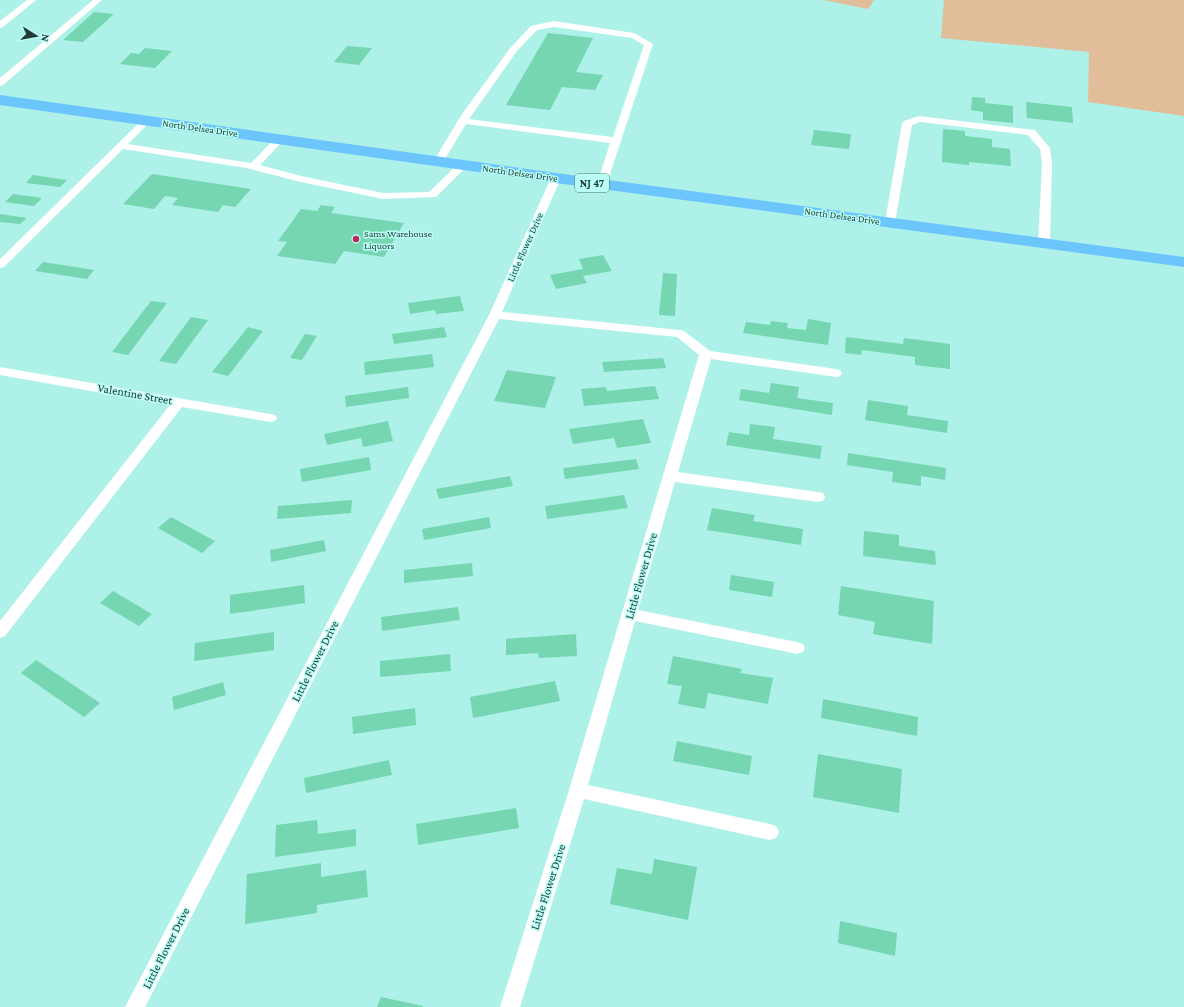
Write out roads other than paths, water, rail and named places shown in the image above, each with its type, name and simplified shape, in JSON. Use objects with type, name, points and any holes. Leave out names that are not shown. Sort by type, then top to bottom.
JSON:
[{"type":"main road","name":"North Delsea Drive","points":[[0,100],[438,162],[1184,262]]},
{"type":"lane","points":[[0,25],[32,0]]},
{"type":"lane","points":[[0,83],[98,0]]},
{"type":"lane","points":[[438,162],[463,120],[510,55],[534,28],[554,24],[634,36],[649,44],[640,76],[602,184]]},
{"type":"lane","points":[[890,222],[907,123],[919,119],[1032,132],[1045,148],[1047,164],[1044,243]]},
{"type":"lane","points":[[0,265],[147,120]]},
{"type":"lane","points":[[463,120],[617,141]]},
{"type":"lane","points":[[253,167],[280,139]]},
{"type":"lane","points":[[121,146],[253,167],[301,179],[383,196],[432,195],[463,165]]},
{"type":"lane","name":"Little Flower Drive","points":[[135,1007],[495,315],[556,178]]},
{"type":"lane","points":[[495,315],[680,334],[706,354],[836,373]]},
{"type":"lane","name":"Little Flower Drive","points":[[510,1007],[578,790],[706,354]]},
{"type":"lane","name":"Valentine Street","points":[[0,371],[270,418]]},
{"type":"lane","points":[[0,632],[179,402]]},
{"type":"lane","points":[[670,476],[818,497]]},
{"type":"lane","points":[[630,614],[796,648]]},
{"type":"lane","points":[[578,790],[770,832]]},
{"type":"place","name":"Sams Warehouse Liquors","points":[[356,239]]}]
